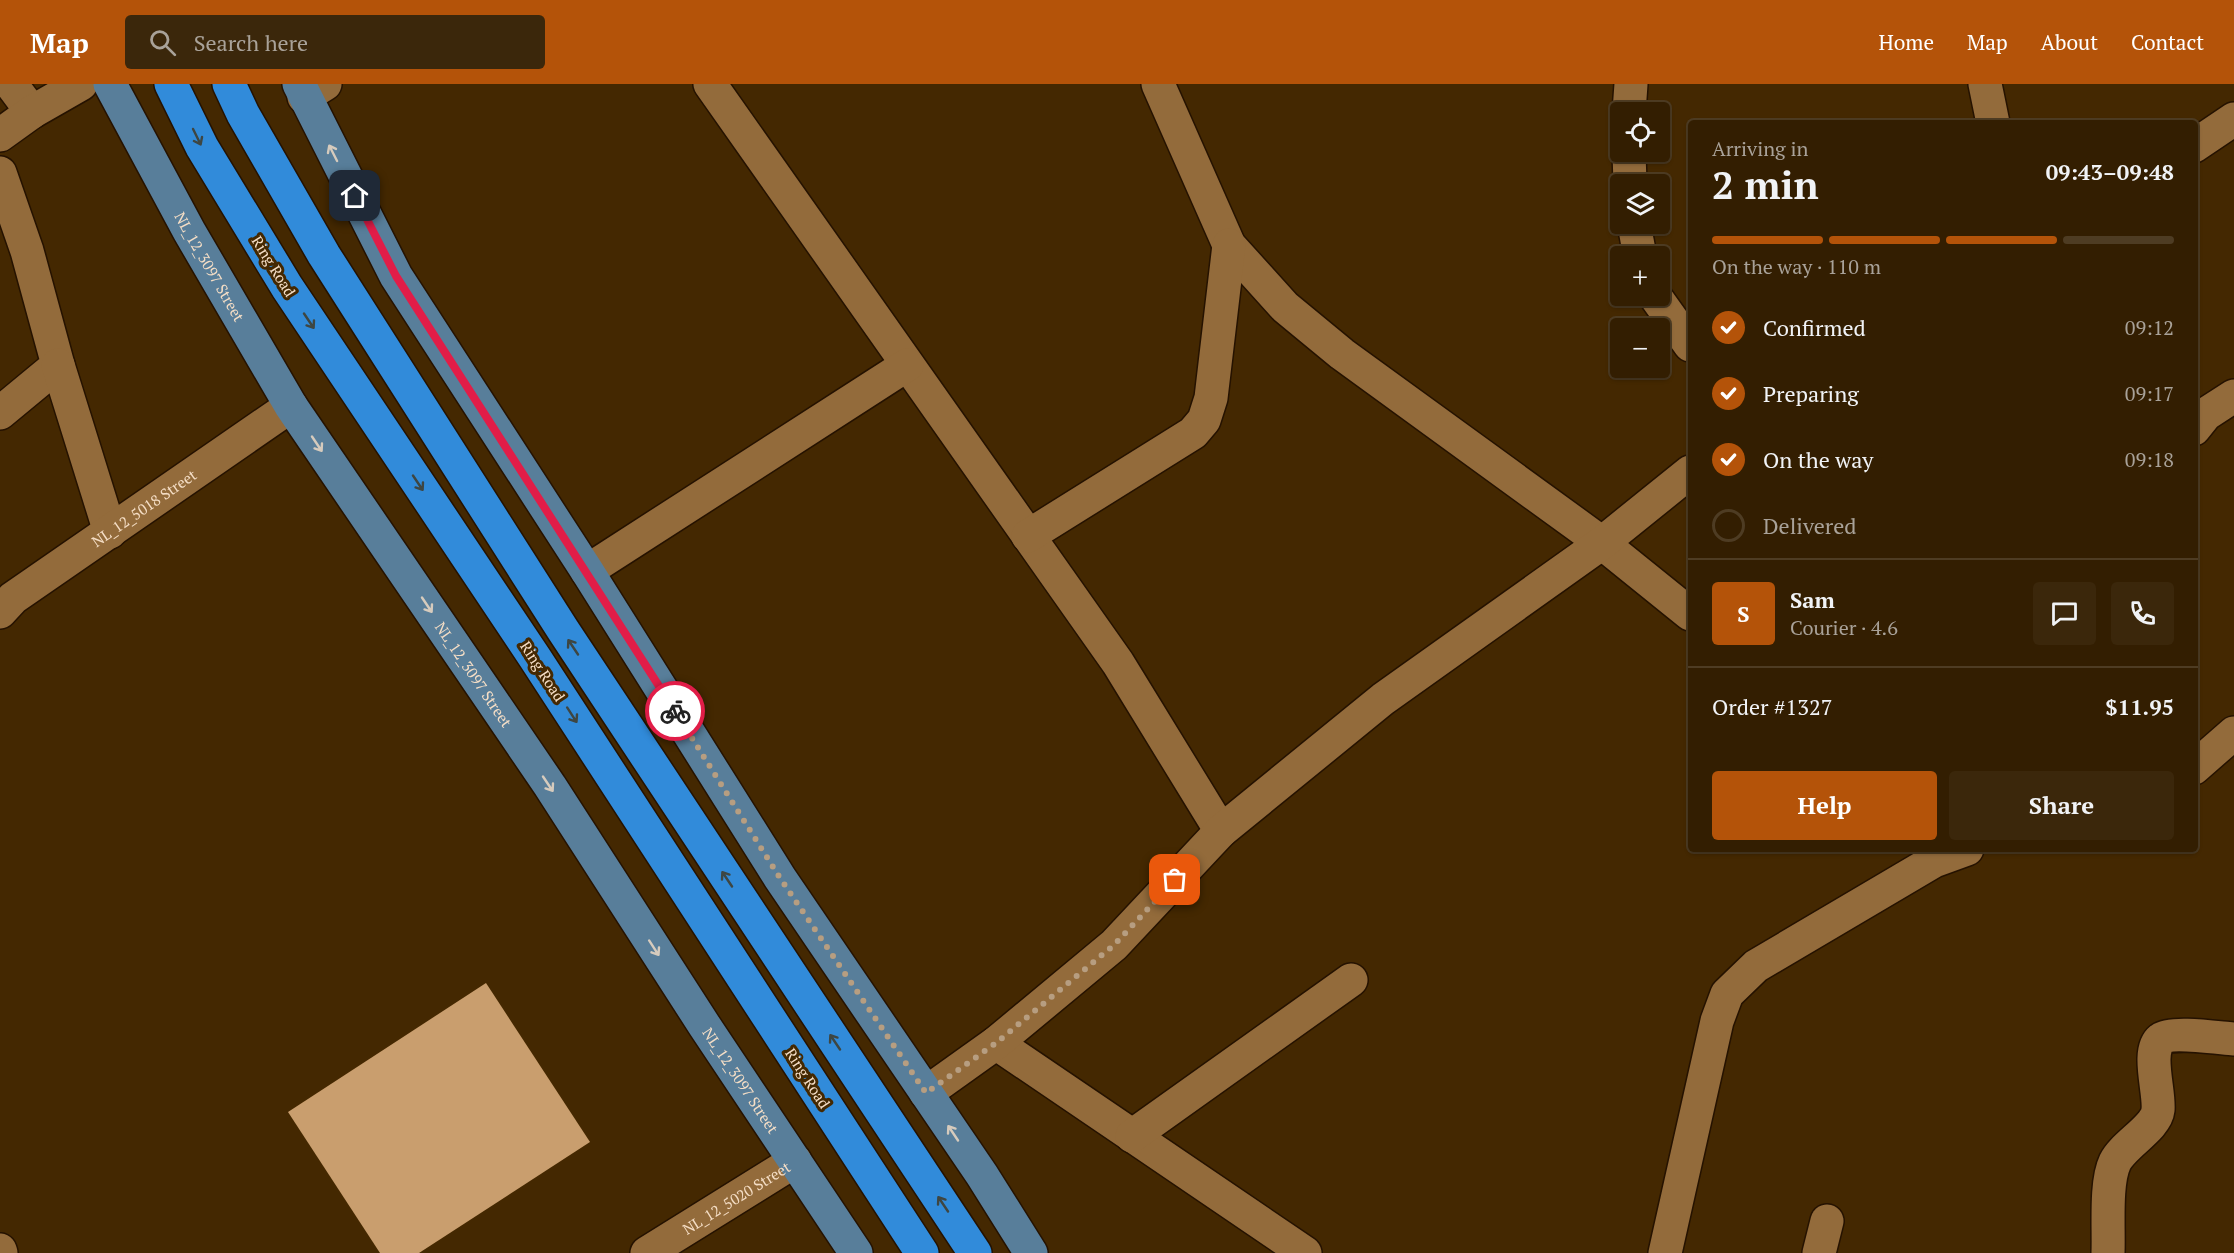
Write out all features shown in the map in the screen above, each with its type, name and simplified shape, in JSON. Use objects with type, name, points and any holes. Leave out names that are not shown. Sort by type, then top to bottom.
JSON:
[{"type":"highway","name":"Ring Road","points":[[171,84],[202,147],[286,287],[535,658],[922,1253]]},
{"type":"highway","points":[[229,84],[243,114],[324,255],[544,601],[975,1253]]},
{"type":"main road","name":"NL_12_3097 Street","points":[[110,84],[189,231],[291,406],[550,786],[704,1025],[856,1253]]},
{"type":"main road","points":[[309,88],[396,276],[587,572],[780,878],[982,1175],[1031,1253]]},
{"type":"street","points":[[11,84],[32,112]]},
{"type":"street","points":[[0,135],[32,112],[81,84]]},
{"type":"street","points":[[710,84],[1118,663],[1221,831]]},
{"type":"street","points":[[1158,84],[1229,245],[1284,307],[1342,354],[1602,543],[1688,612]]},
{"type":"street","points":[[1630,102],[1631,84]]},
{"type":"street","points":[[1985,84],[1992,120]]},
{"type":"street","points":[[2198,143],[2234,119]]},
{"type":"street","points":[[0,173],[27,250],[58,366],[110,532]]},
{"type":"street","points":[[1028,536],[1193,433],[1204,420],[1211,398],[1229,245]]},
{"type":"street","points":[[1662,306],[1688,342]]},
{"type":"street","points":[[587,572],[908,365]]},
{"type":"street","points":[[0,413],[58,366]]},
{"type":"street","points":[[2198,416],[2234,396]]},
{"type":"street","name":"NL_12_5018 Street","points":[[0,612],[13,598],[291,406]]},
{"type":"street","points":[[926,1093],[996,1043],[1114,945],[1221,831],[1383,699],[1602,543],[1688,474]]},
{"type":"street","points":[[2198,764],[2234,733]]},
{"type":"street","points":[[1665,1253],[1717,1021],[1727,994],[1756,966],[1934,861],[1959,852]]},
{"type":"street","points":[[1132,1136],[1351,980]]},
{"type":"street","points":[[2108,1253],[2110,1177],[2115,1161],[2129,1143],[2151,1123],[2158,1111],[2154,1049],[2162,1038],[2173,1035],[2234,1039]]},
{"type":"street","points":[[996,1043],[1305,1253]]},
{"type":"street","name":"NL_12_5020 Street","points":[[647,1253],[795,1161]]},
{"type":"street","points":[[1819,1253],[1827,1221]]},
{"type":"building","points":[[486,983],[590,1142],[419,1253],[380,1253],[288,1112]]},
{"type":"way so far","points":[[675,711],[780,878],[926,1093],[996,1043],[1114,945],[1175,880]]},
{"type":"route","points":[[355,196],[396,276],[675,711]]}]
